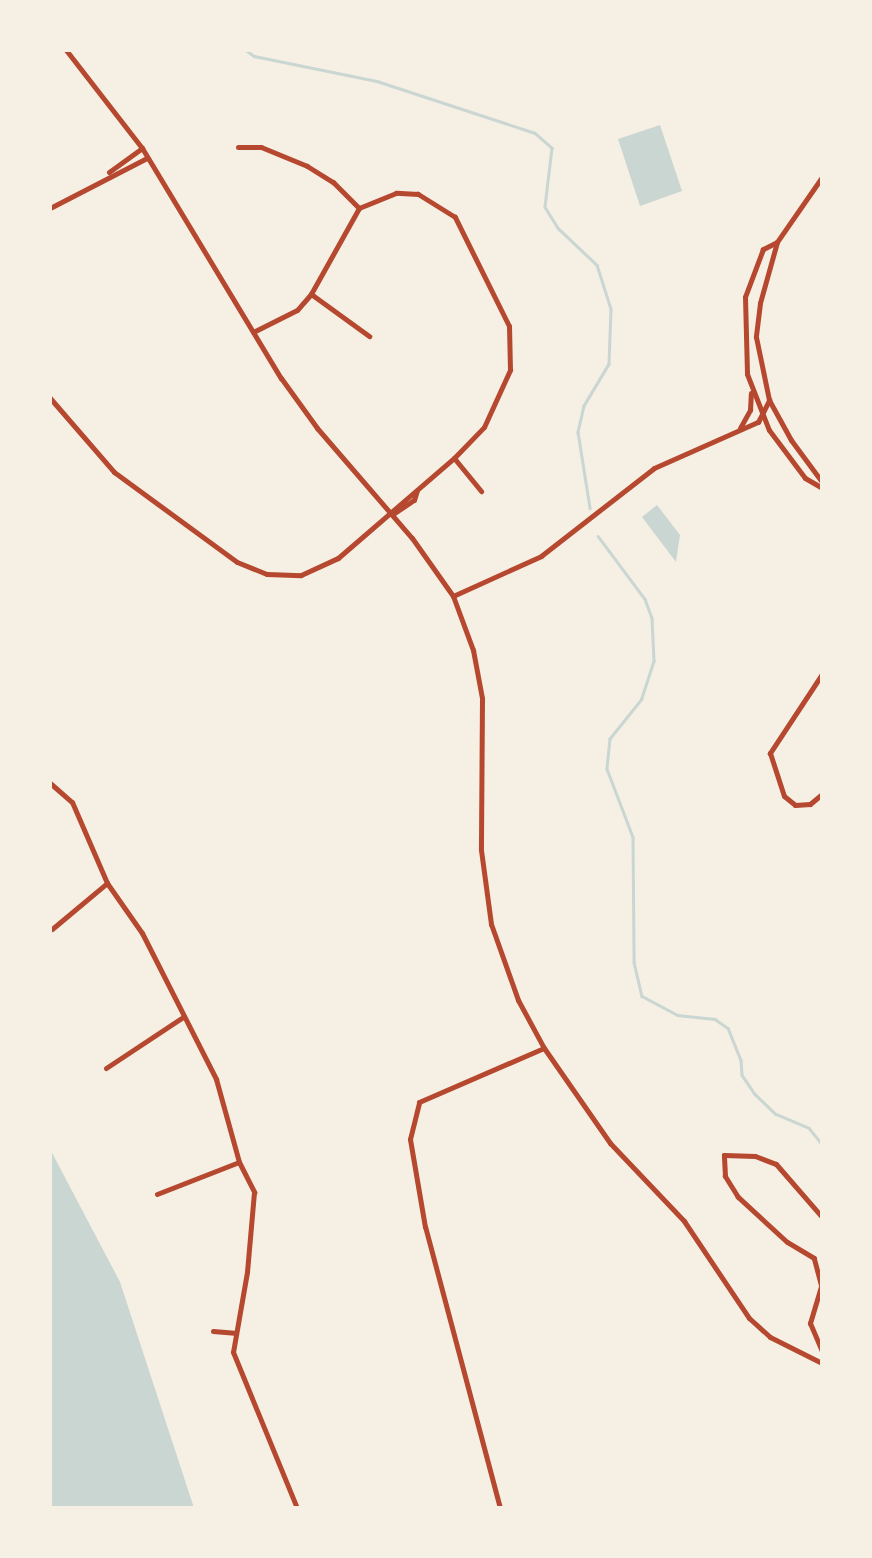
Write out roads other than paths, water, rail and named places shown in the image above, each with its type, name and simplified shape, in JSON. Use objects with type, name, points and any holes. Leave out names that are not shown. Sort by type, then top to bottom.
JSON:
[{"type":"street","points":[[66,50],[142,148],[252,332],[317,428],[453,596],[473,650],[482,698],[480,833],[491,924],[518,1000],[544,1048],[610,1143],[684,1221],[749,1318],[770,1338],[822,1363]]},
{"type":"street","points":[[238,147],[261,147],[307,166],[333,182],[359,208]]},
{"type":"street","points":[[107,175],[118,162],[142,148]]},
{"type":"street","points":[[50,208],[107,175],[147,158]]},
{"type":"street","points":[[822,177],[777,242],[757,324],[759,359],[769,400],[790,440],[822,485]]},
{"type":"street","points":[[50,398],[114,472],[251,569],[282,576],[318,570],[368,534],[400,500],[454,458],[484,426],[502,396],[510,370],[509,326],[455,217],[418,194],[396,193],[359,208],[311,294],[296,310],[252,332]]},
{"type":"street","points":[[740,428],[750,410],[751,392],[744,344],[746,296],[763,249],[777,242]]},
{"type":"street","points":[[311,294],[369,336]]},
{"type":"street","points":[[751,392],[762,418],[799,471],[822,485]]},
{"type":"street","points":[[453,596],[542,556],[654,468],[762,418],[769,400]]},
{"type":"street","points":[[454,458],[480,491]]},
{"type":"street","points":[[822,674],[770,753],[784,796],[795,805],[810,804],[822,794]]},
{"type":"street","points":[[50,783],[72,802],[106,882],[142,934],[216,1079],[239,1162],[254,1192],[248,1272],[233,1352],[297,1508]]},
{"type":"street","points":[[52,929],[106,882]]},
{"type":"street","points":[[106,1068],[183,1017]]},
{"type":"street","points":[[500,1508],[425,1227],[410,1139],[418,1102],[544,1048]]},
{"type":"street","points":[[822,1217],[776,1164],[755,1156],[724,1154],[725,1176],[738,1197],[787,1242],[814,1258],[822,1284],[810,1323],[822,1351]]},
{"type":"street","points":[[156,1194],[239,1162]]},
{"type":"street","points":[[213,1331],[234,1333]]},
{"type":"waterway","points":[[246,50],[254,56],[377,81],[535,133],[552,148],[545,207],[558,228],[597,265],[611,309],[609,364],[584,406],[578,432],[590,508]]},
{"type":"waterway","points":[[598,536],[645,599],[652,618],[654,661],[642,699],[610,739],[607,769],[633,837],[634,962],[642,996],[677,1015],[715,1019],[728,1028],[741,1060],[742,1075],[755,1094],[776,1114],[809,1128],[822,1144]]}]
